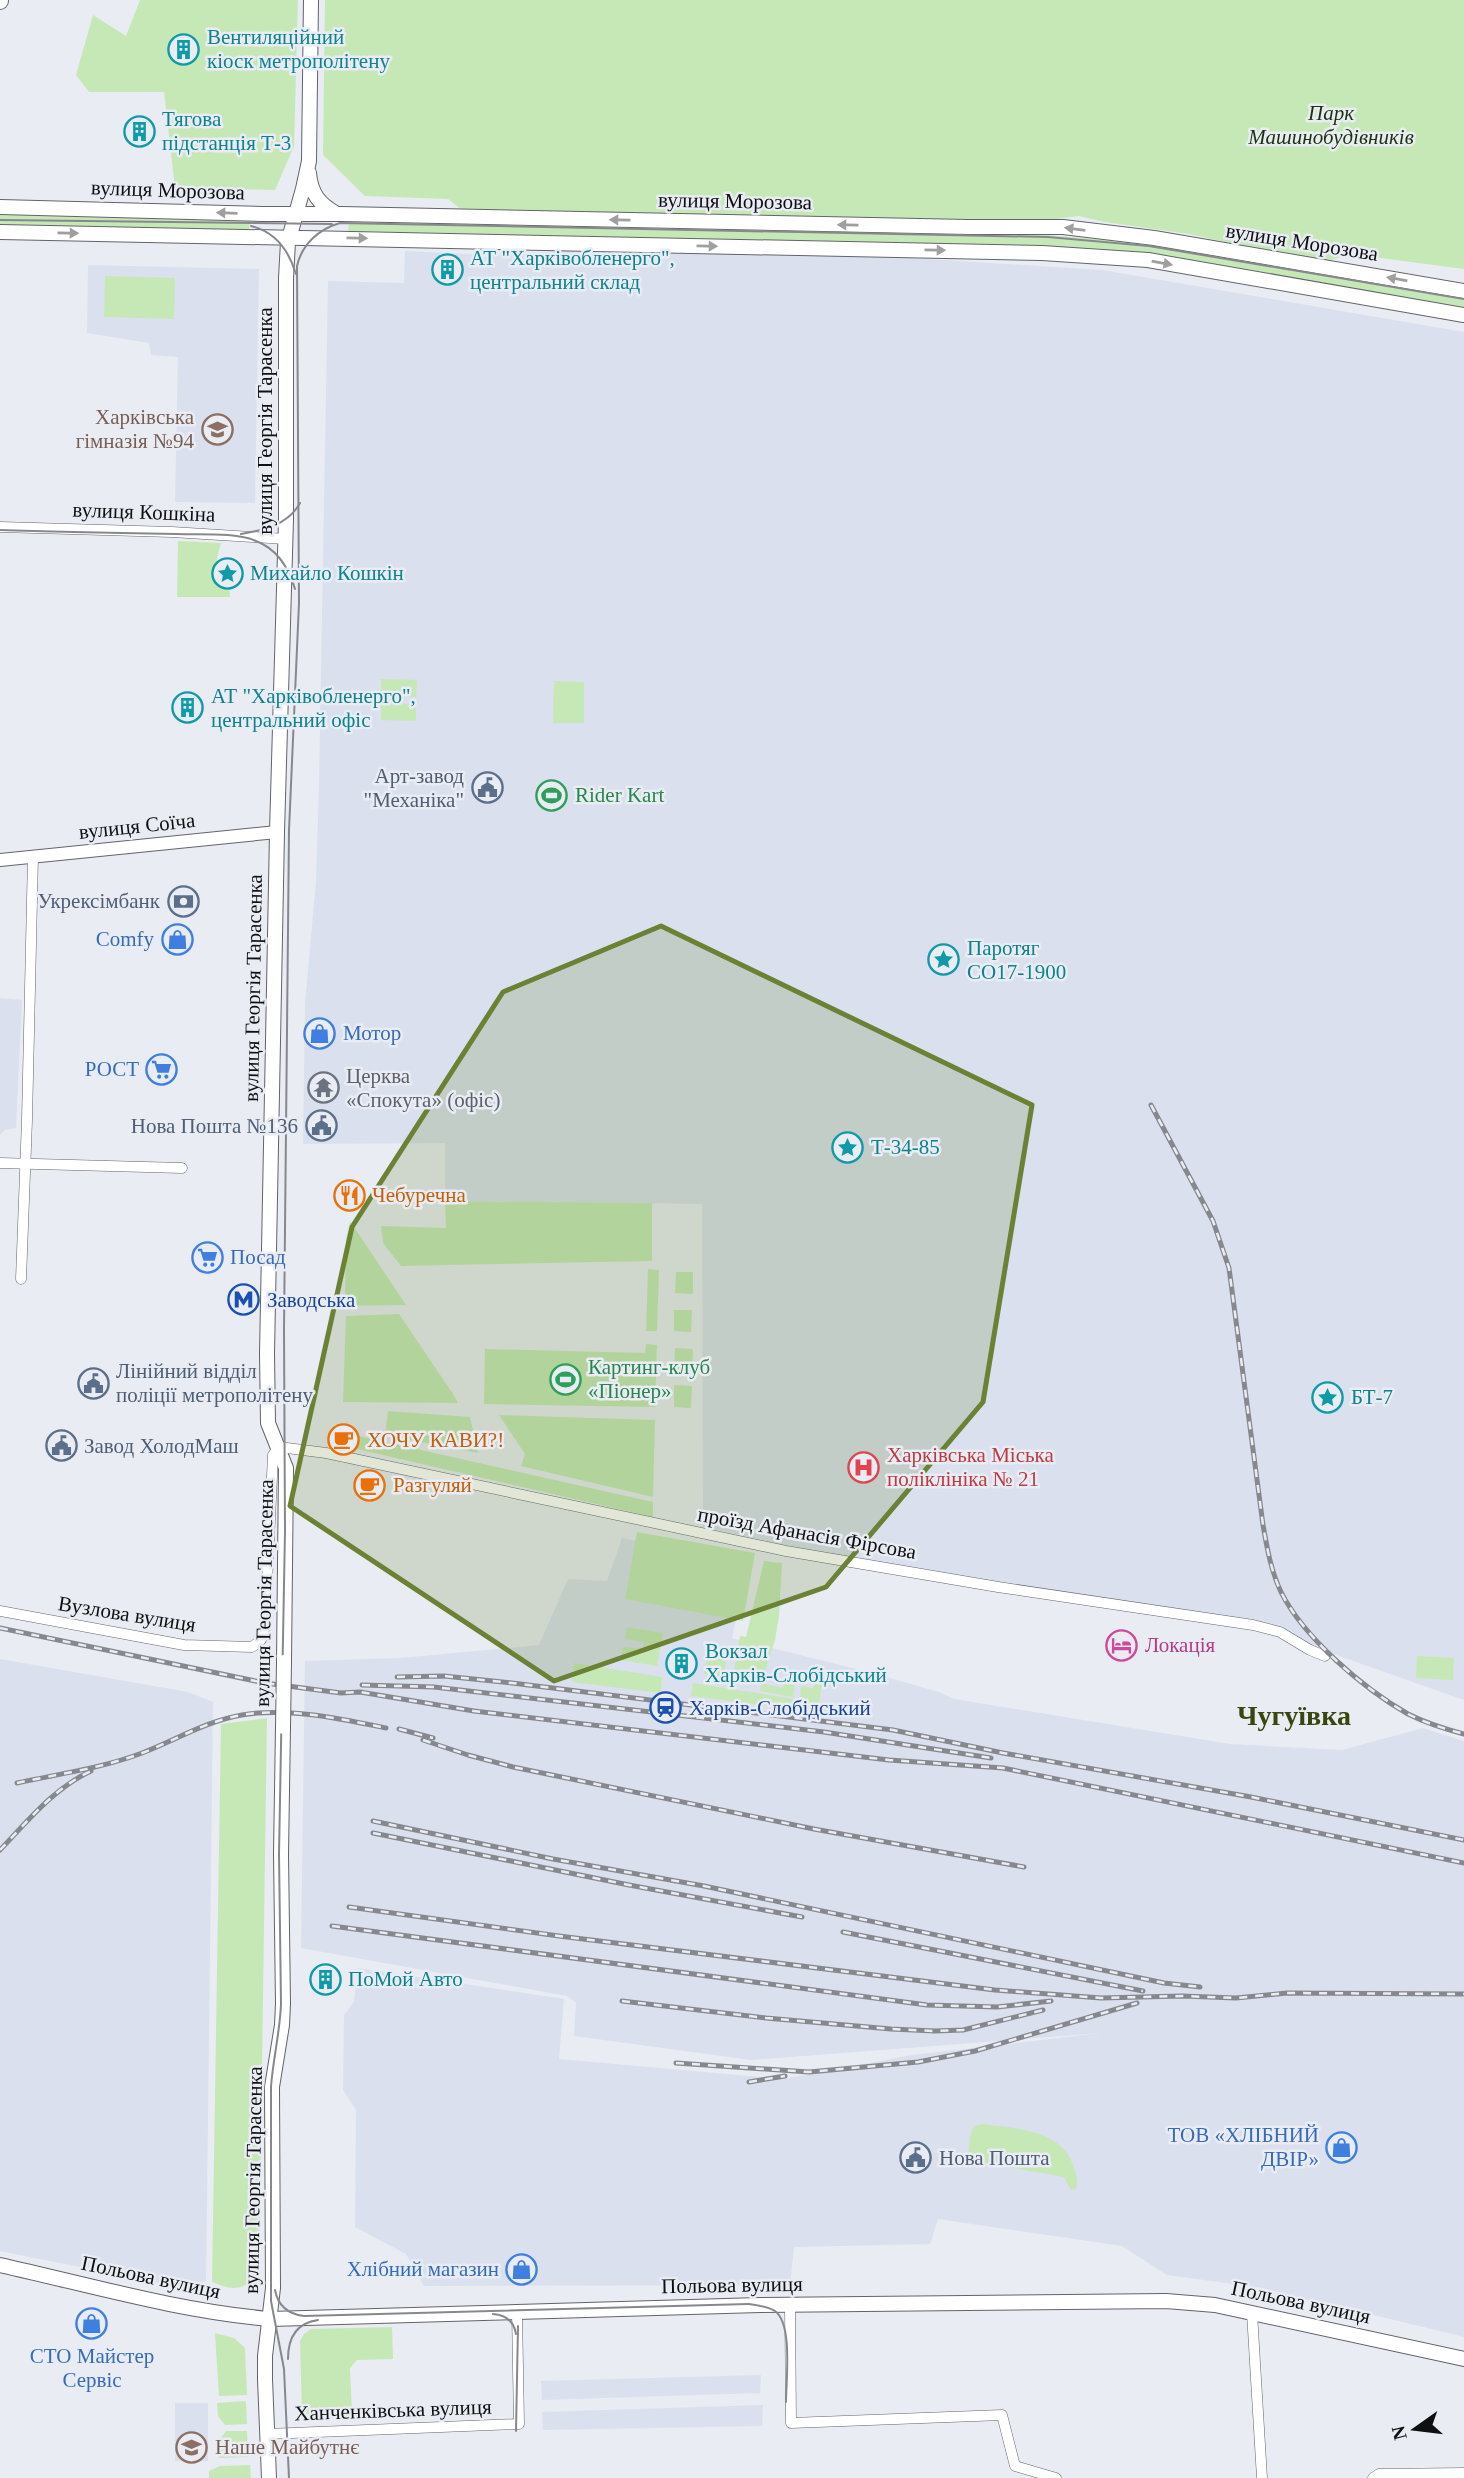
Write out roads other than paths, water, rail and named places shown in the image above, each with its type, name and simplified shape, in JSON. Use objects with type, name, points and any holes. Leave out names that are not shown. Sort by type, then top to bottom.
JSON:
[{"type":"main road","name":"вулиця Георгія Тарасенка","points":[[269,2478],[265,2356],[273,2288],[272,2087],[283,2004],[281,1854],[287,1531],[286,1468],[270,1430],[267,1412],[277,832],[286,538],[286,278],[289,237],[309,161],[311,0]]},
{"type":"main road","points":[[309,161],[314,194],[325,207],[337,214]]},
{"type":"main road","name":"вулиця Морозова","points":[[0,207],[968,228],[1063,227],[1154,238],[1464,291]]},
{"type":"main road","name":"вулиця Морозова","points":[[0,232],[1068,255],[1148,260],[1464,315]]},
{"type":"main road","name":"Польова вулиця","points":[[0,2265],[223,2315],[270,2319],[790,2305],[1193,2302],[1464,2359]]},
{"type":"street","name":"вулиця Кошкіна","points":[[0,527],[286,538]]},
{"type":"street","name":"вулиця Соїча","points":[[0,860],[277,832]]},
{"type":"street","points":[[21,1279],[33,856]]},
{"type":"street","points":[[0,1163],[182,1167]]},
{"type":"street","name":"Вузлова вулиця","points":[[0,1611],[184,1645],[252,1647],[261,1640],[265,1626],[273,1455],[279,1447]]},
{"type":"street","name":"проїзд Афанасія Фірсова","points":[[279,1447],[326,1453],[789,1552],[1263,1627],[1285,1634],[1325,1656]]},
{"type":"street","points":[[790,2305],[791,2423],[1002,2415],[1015,2466],[1056,2478]]},
{"type":"street","name":"Ханченківська вулиця","points":[[267,2434],[519,2424],[517,2311]]},
{"type":"street","points":[[1252,2313],[1262,2478]]},
{"type":"street","points":[[1373,2478],[1379,2474],[1464,2473]]},
{"type":"tram line","points":[[0,220],[332,224]]},
{"type":"tram line","points":[[289,2478],[284,2369],[271,2301],[271,2087],[281,2004],[279,1854],[285,1531],[284,1330],[289,830],[299,603],[299,258],[312,238],[340,223],[1048,237],[1149,246],[1464,299]]},
{"type":"tram line","points":[[251,226],[268,233],[280,244],[290,258],[296,274]]},
{"type":"tram line","points":[[241,534],[267,528],[282,521],[289,517],[300,503]]},
{"type":"tram line","points":[[0,530],[238,536],[263,545],[276,554],[286,567],[295,589]]},
{"type":"tram line","points":[[275,2290],[285,2308],[304,2316],[748,2304],[762,2306],[775,2311],[784,2328],[787,2353],[786,2402]]},
{"type":"tram line","points":[[493,2314],[509,2320],[516,2334]]},
{"type":"tram line","points":[[288,2359],[295,2333],[304,2324],[318,2320]]},
{"type":"tram line","points":[[516,2431],[518,2326]]},
{"type":"railway","points":[[1151,1105],[1213,1221],[1229,1268],[1263,1525],[1272,1568],[1281,1592],[1304,1627],[1337,1661],[1373,1691],[1408,1714],[1464,1734]]},
{"type":"railway","points":[[0,1628],[265,1683],[341,1693],[360,1692],[474,1711],[889,1760],[1003,1768],[1464,1863]]},
{"type":"railway","points":[[397,1677],[444,1676],[512,1683],[893,1730],[1464,1840]]},
{"type":"railway","points":[[362,1685],[434,1687],[824,1732],[991,1758]]},
{"type":"railway","points":[[17,1783],[127,1758],[204,1726],[242,1715],[296,1713],[386,1728]]},
{"type":"railway","points":[[399,1729],[433,1738]]},
{"type":"railway","points":[[423,1740],[513,1767],[814,1829],[1024,1867]]},
{"type":"railway","points":[[0,1850],[53,1796],[91,1771]]},
{"type":"railway","points":[[373,1821],[553,1859],[704,1886],[1164,1983],[1200,1987]]},
{"type":"railway","points":[[373,1833],[802,1917]]},
{"type":"railway","points":[[349,1907],[995,1990],[1101,1998],[1236,1998],[1287,1993],[1464,1994]]},
{"type":"railway","points":[[332,1926],[927,2005],[997,2007],[1051,2001]]},
{"type":"railway","points":[[843,1932],[1143,1991]]},
{"type":"railway","points":[[622,2001],[766,2018],[935,2031],[963,2030],[1043,2010]]},
{"type":"railway","points":[[676,2063],[809,2072],[918,2062],[975,2051],[1137,2003]]},
{"type":"railway","points":[[749,2082],[785,2076]]},
{"type":"place","name":"Вентиляційний кіоск метрополітену","points":[[184,49]]},
{"type":"place","name":"Тягова підстанція Т-3","points":[[139,131]]},
{"type":"place","name":"АТ \"Харківобленерго\", центральний склад","points":[[447,270]]},
{"type":"place","name":"Харківська гімназія №94","points":[[217,429]]},
{"type":"place","name":"Михайло Кошкін","points":[[227,573]]},
{"type":"place","name":"АТ \"Харківобленерго\", центральний офіс","points":[[188,708]]},
{"type":"place","name":"Арт-завод \"Механіка\"","points":[[487,788]]},
{"type":"place","name":"Rider Kart","points":[[552,795]]},
{"type":"place","name":"Укрексімбанк","points":[[183,901]]},
{"type":"place","name":"Comfy","points":[[177,939]]},
{"type":"place","name":"Паротяг СО17-1900","points":[[944,960]]},
{"type":"place","name":"Мотор","points":[[320,1033]]},
{"type":"place","name":"РОСТ","points":[[162,1069]]},
{"type":"place","name":"Церква «Спокута» (офіс)","points":[[323,1088]]},
{"type":"place","name":"Нова Пошта №136","points":[[321,1126]]},
{"type":"place","name":"Т-34-85","points":[[848,1147]]},
{"type":"place","name":"Чебуречна","points":[[349,1195]]},
{"type":"place","name":"Посад","points":[[207,1257]]},
{"type":"place","name":"Заводська","points":[[244,1300]]},
{"type":"place","name":"Картинг-клуб «Піонер»","points":[[565,1379]]},
{"type":"place","name":"Лінійний відділ поліції метрополітену","points":[[93,1383]]},
{"type":"place","name":"БТ-7","points":[[1328,1397]]},
{"type":"place","name":"ХОЧУ КАВИ?!","points":[[344,1440]]},
{"type":"place","name":"Завод ХолодМаш","points":[[61,1446]]},
{"type":"place","name":"Харківська Міська поліклініка № 21","points":[[864,1467]]},
{"type":"place","name":"Разгуляй","points":[[370,1485]]},
{"type":"place","name":"Локація","points":[[1122,1645]]},
{"type":"place","name":"Вокзал Харків-Слобідський","points":[[682,1663]]},
{"type":"place","name":"Харків-Слобідський","points":[[666,1708]]},
{"type":"place","name":"ПоМой Авто","points":[[325,1979]]},
{"type":"place","name":"ТОВ «ХЛІБНИЙ ДВІР»","points":[[1342,2147]]},
{"type":"place","name":"Нова Пошта","points":[[916,2158]]},
{"type":"place","name":"Хлібний магазин","points":[[522,2269]]},
{"type":"place","name":"СТО Майстер Сервіс","points":[[92,2324]]},
{"type":"place","name":"Наше Майбутнє","points":[[192,2447]]},
{"type":"district","name":"Чугуївка","points":[[1294,1715]]},
{"type":"park label","name":"Парк Машинобудівників","points":[[1331,125]]}]
